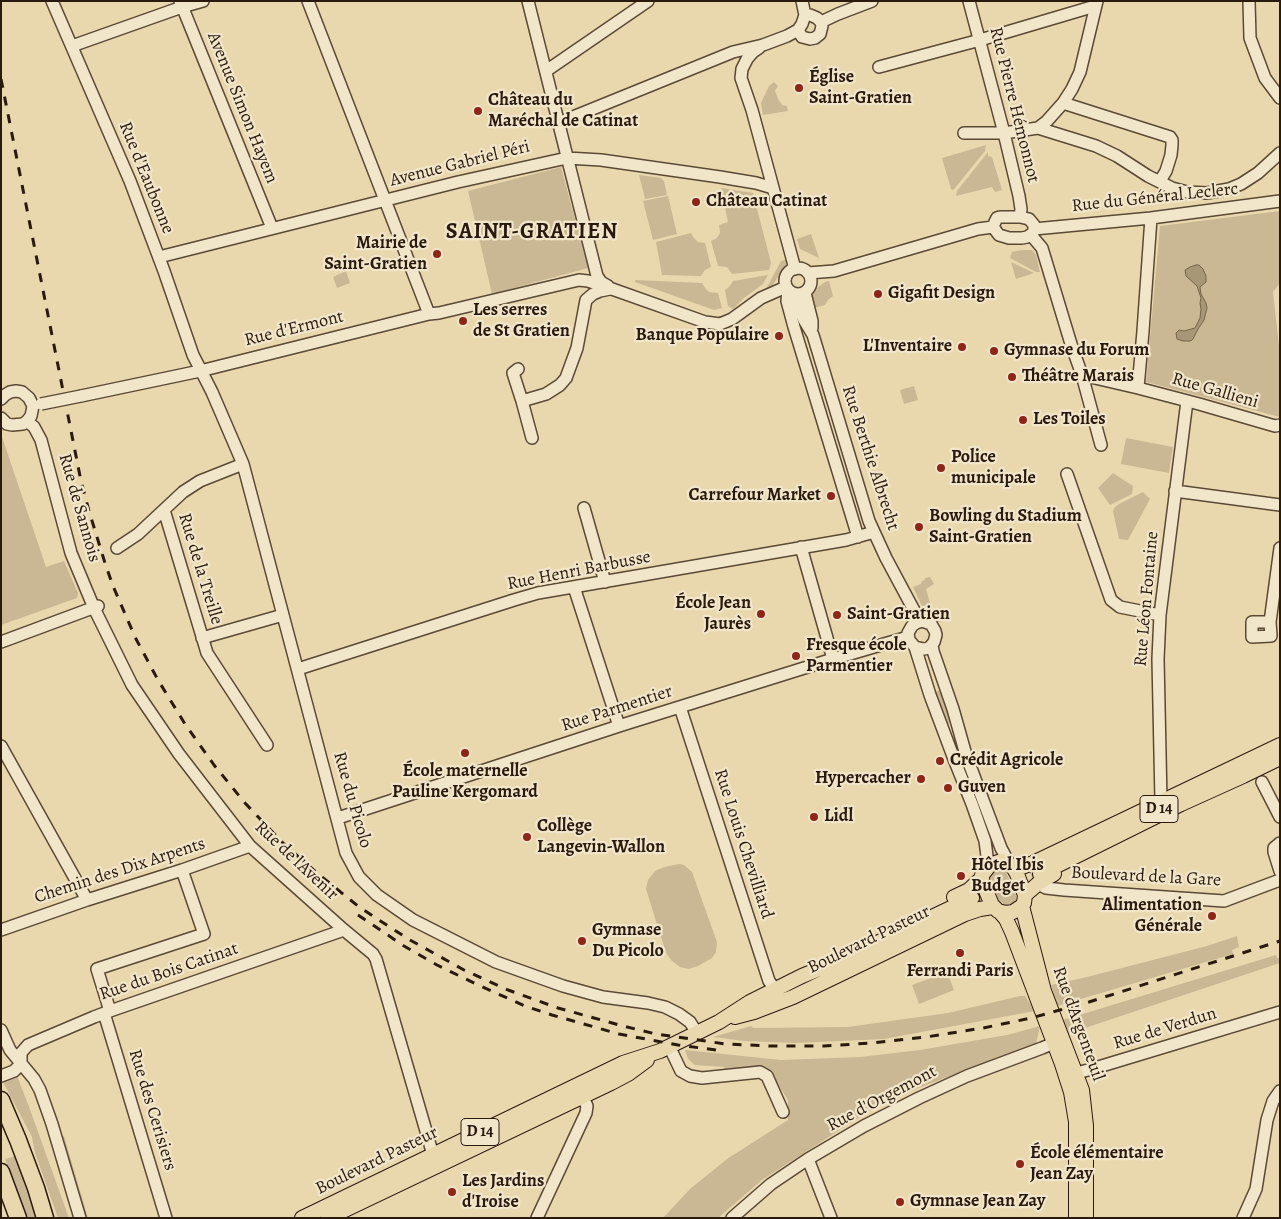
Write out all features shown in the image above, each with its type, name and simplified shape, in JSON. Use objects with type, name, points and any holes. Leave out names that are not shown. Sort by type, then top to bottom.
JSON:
[{"type":"highway","points":[[1,1100],[18,1140],[46,1218]]},
{"type":"highway","points":[[1,1172],[18,1218]]},
{"type":"main road","name":"D 14","points":[[1011,866],[1033,863],[1280,745]]},
{"type":"main road","name":"D 14","points":[[1023,900],[1039,875],[1280,745]]},
{"type":"main road","name":"D 14","points":[[1039,875],[1172,808],[1280,758]]},
{"type":"main road","points":[[1002,861],[1011,866],[1017,874],[1023,900],[1013,912],[1006,914],[997,909],[984,887],[984,873],[990,865],[998,862],[1002,861]]},
{"type":"main road","name":"Boulevard Pasteur","points":[[807,974],[880,933],[965,892],[984,873]]},
{"type":"main road","name":"Boulevard Pasteur","points":[[302,1218],[433,1155],[580,1091],[628,1074],[664,1049],[719,1022],[775,989],[973,900],[792,989],[761,1009]]},
{"type":"main road","name":"Rue d'Argenteuil","points":[[1023,900],[1044,991],[1058,1039],[1062,1064],[1072,1098],[1076,1122],[1076,1218]]},
{"type":"main road","name":"Boulevard Pasteur","points":[[719,1022],[793,997],[965,914],[980,909],[997,909]]},
{"type":"main road","name":"Rue d'Argenteuil","points":[[997,909],[1008,923],[1058,1039],[1077,1073],[1082,1090],[1086,1116],[1086,1218]]},
{"type":"main road","name":"Boulevard Pasteur","points":[[328,1218],[580,1091]]},
{"type":"street","name":"Rue d'Eaubonne","points":[[52,1],[130,181],[200,371]]},
{"type":"street","points":[[72,46],[181,4],[203,1]]},
{"type":"street","points":[[308,1],[429,314]]},
{"type":"street","points":[[528,1],[597,276],[601,282],[612,289]]},
{"type":"street","points":[[546,71],[648,1]]},
{"type":"street","points":[[558,123],[733,52],[763,45],[787,36],[798,30],[802,24],[804,15],[802,1]]},
{"type":"street","points":[[820,22],[872,1]]},
{"type":"street","name":"Rue Pierre Hémonnot","points":[[969,1],[1019,196],[1020,217]]},
{"type":"street","points":[[1249,1],[1250,38],[1265,78],[1280,98]]},
{"type":"street","name":"Avenue Simon Hayem","points":[[181,4],[272,228]]},
{"type":"street","points":[[879,67],[980,40],[1096,4],[1080,72],[1072,89],[1062,103],[1047,121],[1038,128]]},
{"type":"street","points":[[798,30],[800,35],[806,39],[815,38],[820,34],[820,22],[817,18],[804,15]]},
{"type":"street","points":[[763,45],[747,59],[742,69],[741,78],[795,269]]},
{"type":"street","points":[[1062,103],[1170,137],[1172,140],[1171,155],[1166,171],[1160,181]]},
{"type":"street","points":[[964,133],[1004,133],[1038,128],[1096,146],[1172,188],[1187,192],[1206,193],[1229,189],[1241,184],[1258,173],[1280,153]]},
{"type":"street","name":"Avenue Gabriel Péri","points":[[159,257],[385,200],[567,158],[601,160],[756,182],[773,188]]},
{"type":"street","points":[[1206,193],[1210,211]]},
{"type":"street","name":"Rue du Général Leclerc","points":[[993,227],[999,236],[1017,238],[1027,237],[1033,232],[1054,227],[1152,218],[1280,201]]},
{"type":"street","points":[[810,277],[978,228],[993,227],[997,218],[1000,217],[1028,219],[1031,221],[1033,232],[1042,248],[1082,375],[1101,445]]},
{"type":"street","points":[[1138,388],[1152,218]]},
{"type":"street","points":[[1042,248],[1046,232],[1054,227]]},
{"type":"street","points":[[795,269],[802,269],[810,277],[810,288],[793,291],[785,280],[786,276],[795,269]]},
{"type":"street","name":"Rue d'Ermont","points":[[37,405],[200,371],[429,314],[582,280],[705,322],[720,324],[732,319],[761,298],[793,291]]},
{"type":"street","points":[[522,401],[546,394],[560,386],[566,378],[577,348],[586,300],[581,288],[576,285],[564,284]]},
{"type":"street","points":[[586,300],[600,291],[612,289]]},
{"type":"street","name":"Rue Berthie Albrecht","points":[[793,291],[812,321],[813,335],[869,522],[918,619],[930,624],[935,631],[936,639],[932,645],[933,651],[953,709],[966,755],[1001,848],[1011,866]]},
{"type":"street","name":"Rue Berthie Albrecht","points":[[793,291],[788,302],[794,327],[858,536]]},
{"type":"street","points":[[518,369],[513,373],[532,438]]},
{"type":"street","name":"Rue du Picolo","points":[[200,371],[212,392],[243,464],[346,853],[359,877],[376,895],[413,920],[496,962],[563,986],[602,997],[665,1007],[688,1020],[697,1033]]},
{"type":"street","name":"Rue Gallieni","points":[[1082,375],[1280,426]]},
{"type":"street","points":[[1,418],[12,426],[23,424],[28,421],[37,405],[22,392],[16,391],[3,395]]},
{"type":"street","name":"Rue Léon Fontaine","points":[[1161,801],[1158,659],[1160,615],[1187,401]]},
{"type":"street","name":"Rue de Sannois","points":[[28,421],[34,427],[41,440],[72,553],[96,607]]},
{"type":"street","points":[[117,548],[138,534],[183,492],[200,482],[243,464]]},
{"type":"street","points":[[1067,474],[1111,600],[1120,607],[1160,615]]},
{"type":"street","points":[[1176,490],[1280,505]]},
{"type":"street","points":[[584,508],[605,582]]},
{"type":"street","name":"Rue de la Treille","points":[[164,510],[207,653],[267,745]]},
{"type":"street","name":"Rue Henri Barbusse","points":[[298,669],[538,593],[846,540],[874,532]]},
{"type":"street","points":[[802,547],[833,659]]},
{"type":"street","points":[[1270,622],[1280,548]]},
{"type":"street","points":[[574,587],[619,726]]},
{"type":"street","points":[[1,642],[96,607]]},
{"type":"street","name":"Rue de l'Avenir","points":[[96,607],[132,685],[179,754],[250,846],[373,954],[433,1155]]},
{"type":"street","name":"Rue de la Treille","points":[[202,638],[283,615]]},
{"type":"street","points":[[908,637],[910,629],[918,619]]},
{"type":"street","name":"Rue Berthie Albrecht","points":[[908,637],[910,643],[915,648],[930,695],[985,840],[988,856],[984,873]]},
{"type":"street","name":"Rue Parmentier","points":[[338,818],[619,726],[908,637]]},
{"type":"street","points":[[915,648],[924,649],[932,645]]},
{"type":"street","name":"Rue Louis Chevilliard","points":[[680,707],[769,981],[775,989]]},
{"type":"street","name":"Rue Berthie Albrecht","points":[[949,746],[953,709]]},
{"type":"street","points":[[1,746],[87,900]]},
{"type":"street","points":[[1262,782],[1280,817]]},
{"type":"street","points":[[1280,843],[1274,848],[1274,852],[1280,871]]},
{"type":"street","name":"Chemin des Dix Arpents","points":[[1,930],[250,846]]},
{"type":"street","name":"Rue des Cerisiers","points":[[166,1218],[107,1012],[97,969],[204,934],[182,870]]},
{"type":"street","name":"Boulevard de la Gare","points":[[1039,875],[1042,886],[1046,888],[1224,900],[1280,880]]},
{"type":"street","name":"Rue du Bois Catinat","points":[[18,1067],[21,1053],[28,1045],[107,1012],[344,930]]},
{"type":"street","name":"Rue de Verdun","points":[[1077,1073],[1280,1012]]},
{"type":"street","points":[[1,1030],[18,1067],[34,1079],[40,1090],[80,1218]]},
{"type":"street","name":"Rue d'Orgemont","points":[[732,1218],[771,1184],[808,1159],[864,1126],[967,1076],[1058,1039]]},
{"type":"street","points":[[664,1049],[681,1071],[690,1076],[702,1078],[760,1072],[766,1076],[783,1112]]},
{"type":"street","points":[[1062,1064],[1077,1073]]},
{"type":"street","points":[[1,1076],[18,1067]]},
{"type":"street","points":[[537,1218],[586,1113],[587,1106],[580,1091]]},
{"type":"street","points":[[1243,1218],[1256,1189],[1267,1120],[1280,1091]]},
{"type":"street","points":[[808,1159],[831,1218]]},
{"type":"shaded area","points":[[774,82],[778,86],[775,91],[778,99],[782,105],[787,106],[788,111],[763,115],[761,103],[769,86]]},
{"type":"shaded area","points":[[986,145],[985,151],[955,188],[951,189],[942,158]]},
{"type":"shaded area","points":[[988,152],[988,156],[992,157],[1002,190],[995,192],[992,187],[956,196],[957,191]]},
{"type":"shaded area","points":[[561,167],[588,268],[492,294],[468,191]]},
{"type":"shaded area","points":[[639,175],[661,178],[664,181],[667,195],[645,199]]},
{"type":"shaded area","points":[[721,188],[753,193],[771,263],[769,270],[732,274],[727,267],[718,266],[711,241],[717,238],[720,233],[719,225],[728,222]]},
{"type":"shaded area","points":[[668,196],[677,234],[653,240],[643,201]]},
{"type":"shaded area","points":[[1280,211],[1280,283],[1273,292],[1280,355],[1280,417],[1146,382],[1160,226]]},
{"type":"shaded area","points":[[691,233],[698,242],[705,243],[711,267],[705,270],[701,276],[662,275],[656,242]]},
{"type":"shaded area","points":[[811,234],[819,258],[800,249],[797,239]]},
{"type":"shaded area","points":[[1032,250],[1036,255],[1040,272],[1036,272],[1010,258],[1012,252]]},
{"type":"shaded area","points":[[788,259],[771,288],[765,291],[781,261]]},
{"type":"shaded area","points":[[1011,262],[1013,263],[1034,273],[1016,279]]},
{"type":"shaded area","points":[[1196,265],[1203,269],[1206,276],[1206,282],[1200,287],[1207,308],[1204,320],[1193,339],[1191,341],[1183,341],[1177,339],[1176,333],[1179,330],[1184,331],[1195,328],[1200,318],[1201,298],[1197,286],[1186,276],[1185,270]]},
{"type":"shaded area","points":[[346,271],[350,283],[337,288],[333,277]]},
{"type":"shaded area","points":[[768,275],[763,284],[733,309],[728,306],[725,290],[733,281]]},
{"type":"shaded area","points":[[635,280],[702,283],[709,292],[718,293],[722,308],[714,310],[635,282]]},
{"type":"shaded area","points":[[829,281],[833,296],[825,305],[814,308],[811,298],[818,287]]},
{"type":"shaded area","points":[[914,386],[918,400],[904,404],[900,390]]},
{"type":"shaded area","points":[[1,434],[46,567],[64,561],[78,593],[77,598],[1,625]]},
{"type":"shaded area","points":[[1126,438],[1173,447],[1169,473],[1121,464]]},
{"type":"shaded area","points":[[1113,473],[1133,486],[1132,494],[1110,505],[1098,488]]},
{"type":"shaded area","points":[[1143,492],[1150,499],[1128,540],[1119,539],[1114,508]]},
{"type":"shaded area","points":[[930,577],[934,584],[926,589],[934,617],[943,615],[944,621],[939,622],[927,617],[913,587],[921,584],[925,578]]},
{"type":"shaded area","points":[[943,689],[949,708],[949,737],[932,693]]},
{"type":"shaded area","points":[[679,864],[684,865],[692,872],[717,942],[716,952],[712,958],[689,969],[680,967],[666,953],[646,889],[648,880],[655,871]]},
{"type":"shaded area","points":[[1001,869],[1006,872],[1016,894],[1016,900],[1012,904],[1006,905],[998,902],[990,882],[992,873]]},
{"type":"shaded area","points":[[1237,936],[1239,947],[1232,950],[1233,954],[1057,1006],[1051,985],[1207,946]]},
{"type":"shaded area","points":[[1276,955],[1277,958],[1280,958],[1280,963],[1067,1034],[1063,1020]]},
{"type":"shaded area","points":[[947,972],[954,990],[919,1004],[912,985]]},
{"type":"shaded area","points":[[1025,996],[1035,1011],[884,1039],[795,1043],[744,1041],[713,1037],[751,1026],[753,1028],[848,1027],[948,1013]]},
{"type":"shaded area","points":[[1040,1026],[1036,1044],[921,1087],[869,1111],[762,1180],[718,1218],[663,1218],[690,1189],[727,1159],[788,1120],[788,1100],[768,1069],[725,1071],[724,1067],[695,1065],[688,1059],[685,1050],[781,1060],[860,1057],[920,1050],[1007,1035]]},
{"type":"shaded area","points":[[17,1076],[69,1218],[58,1218],[35,1153],[32,1137],[3,1082]]},
{"type":"shaded area","points":[[60,1136],[64,1136],[88,1218],[84,1218]]},
{"type":"shaded area","points":[[15,1156],[36,1218],[25,1218],[5,1159]]},
{"type":"tunnel","points":[[974,902],[1040,874]]},
{"type":"railway","points":[[1,79],[81,481],[105,563],[135,637],[185,724],[214,765],[245,803],[283,843],[358,906],[410,940],[464,970],[508,990],[558,1008],[656,1034],[726,1044],[770,1046],[824,1046],[871,1043],[983,1028],[1031,1018],[1089,1002],[1280,941]]},
{"type":"railway","points":[[358,915],[404,946],[437,965],[525,1006],[619,1034],[724,1051]]},
{"type":"place","name":"Église Saint-Gratien","points":[[799,88]]},
{"type":"place","name":"Château du Maréchal de Catinat","points":[[478,111]]},
{"type":"place","name":"Château Catinat","points":[[696,202]]},
{"type":"place","name":"Mairie de Saint-Gratien","points":[[437,254]]},
{"type":"place","name":"Gigafit Design","points":[[878,294]]},
{"type":"place","name":"Les serres de St Gratien","points":[[463,321]]},
{"type":"place","name":"Banque Populaire","points":[[779,336]]},
{"type":"place","name":"L'Inventaire","points":[[962,347]]},
{"type":"place","name":"Gymnase du Forum","points":[[994,351]]},
{"type":"place","name":"Théâtre Marais","points":[[1012,377]]},
{"type":"place","name":"Les Toiles","points":[[1023,420]]},
{"type":"place","name":"Police municipale","points":[[941,468]]},
{"type":"place","name":"Carrefour Market","points":[[831,496]]},
{"type":"place","name":"Bowling du Stadium Saint-Gratien","points":[[919,527]]},
{"type":"place","name":"École Jean Jaurès","points":[[761,614]]},
{"type":"place","name":"Saint-Gratien","points":[[837,615]]},
{"type":"place","name":"Fresque école Parmentier","points":[[796,656]]},
{"type":"place","name":"École maternelle Pauline Kergomard","points":[[465,753]]},
{"type":"place","name":"Crédit Agricole","points":[[940,761]]},
{"type":"place","name":"Hypercacher","points":[[921,779]]},
{"type":"place","name":"Guven","points":[[948,788]]},
{"type":"place","name":"Lidl","points":[[814,817]]},
{"type":"place","name":"Collège Langevin-Wallon","points":[[527,837]]},
{"type":"place","name":"Hôtel Ibis Budget","points":[[961,876]]},
{"type":"place","name":"Alimentation Générale","points":[[1212,916]]},
{"type":"place","name":"Gymnase Du Picolo","points":[[582,941]]},
{"type":"place","name":"Ferrandi Paris","points":[[960,953]]},
{"type":"place","name":"École élémentaire Jean Zay","points":[[1020,1164]]},
{"type":"place","name":"Les Jardins d'Iroise","points":[[452,1192]]},
{"type":"place","name":"Gymnase Jean Zay","points":[[900,1202]]},
{"type":"district","name":"SAINT-GRATIEN","points":[[532,233]]}]
